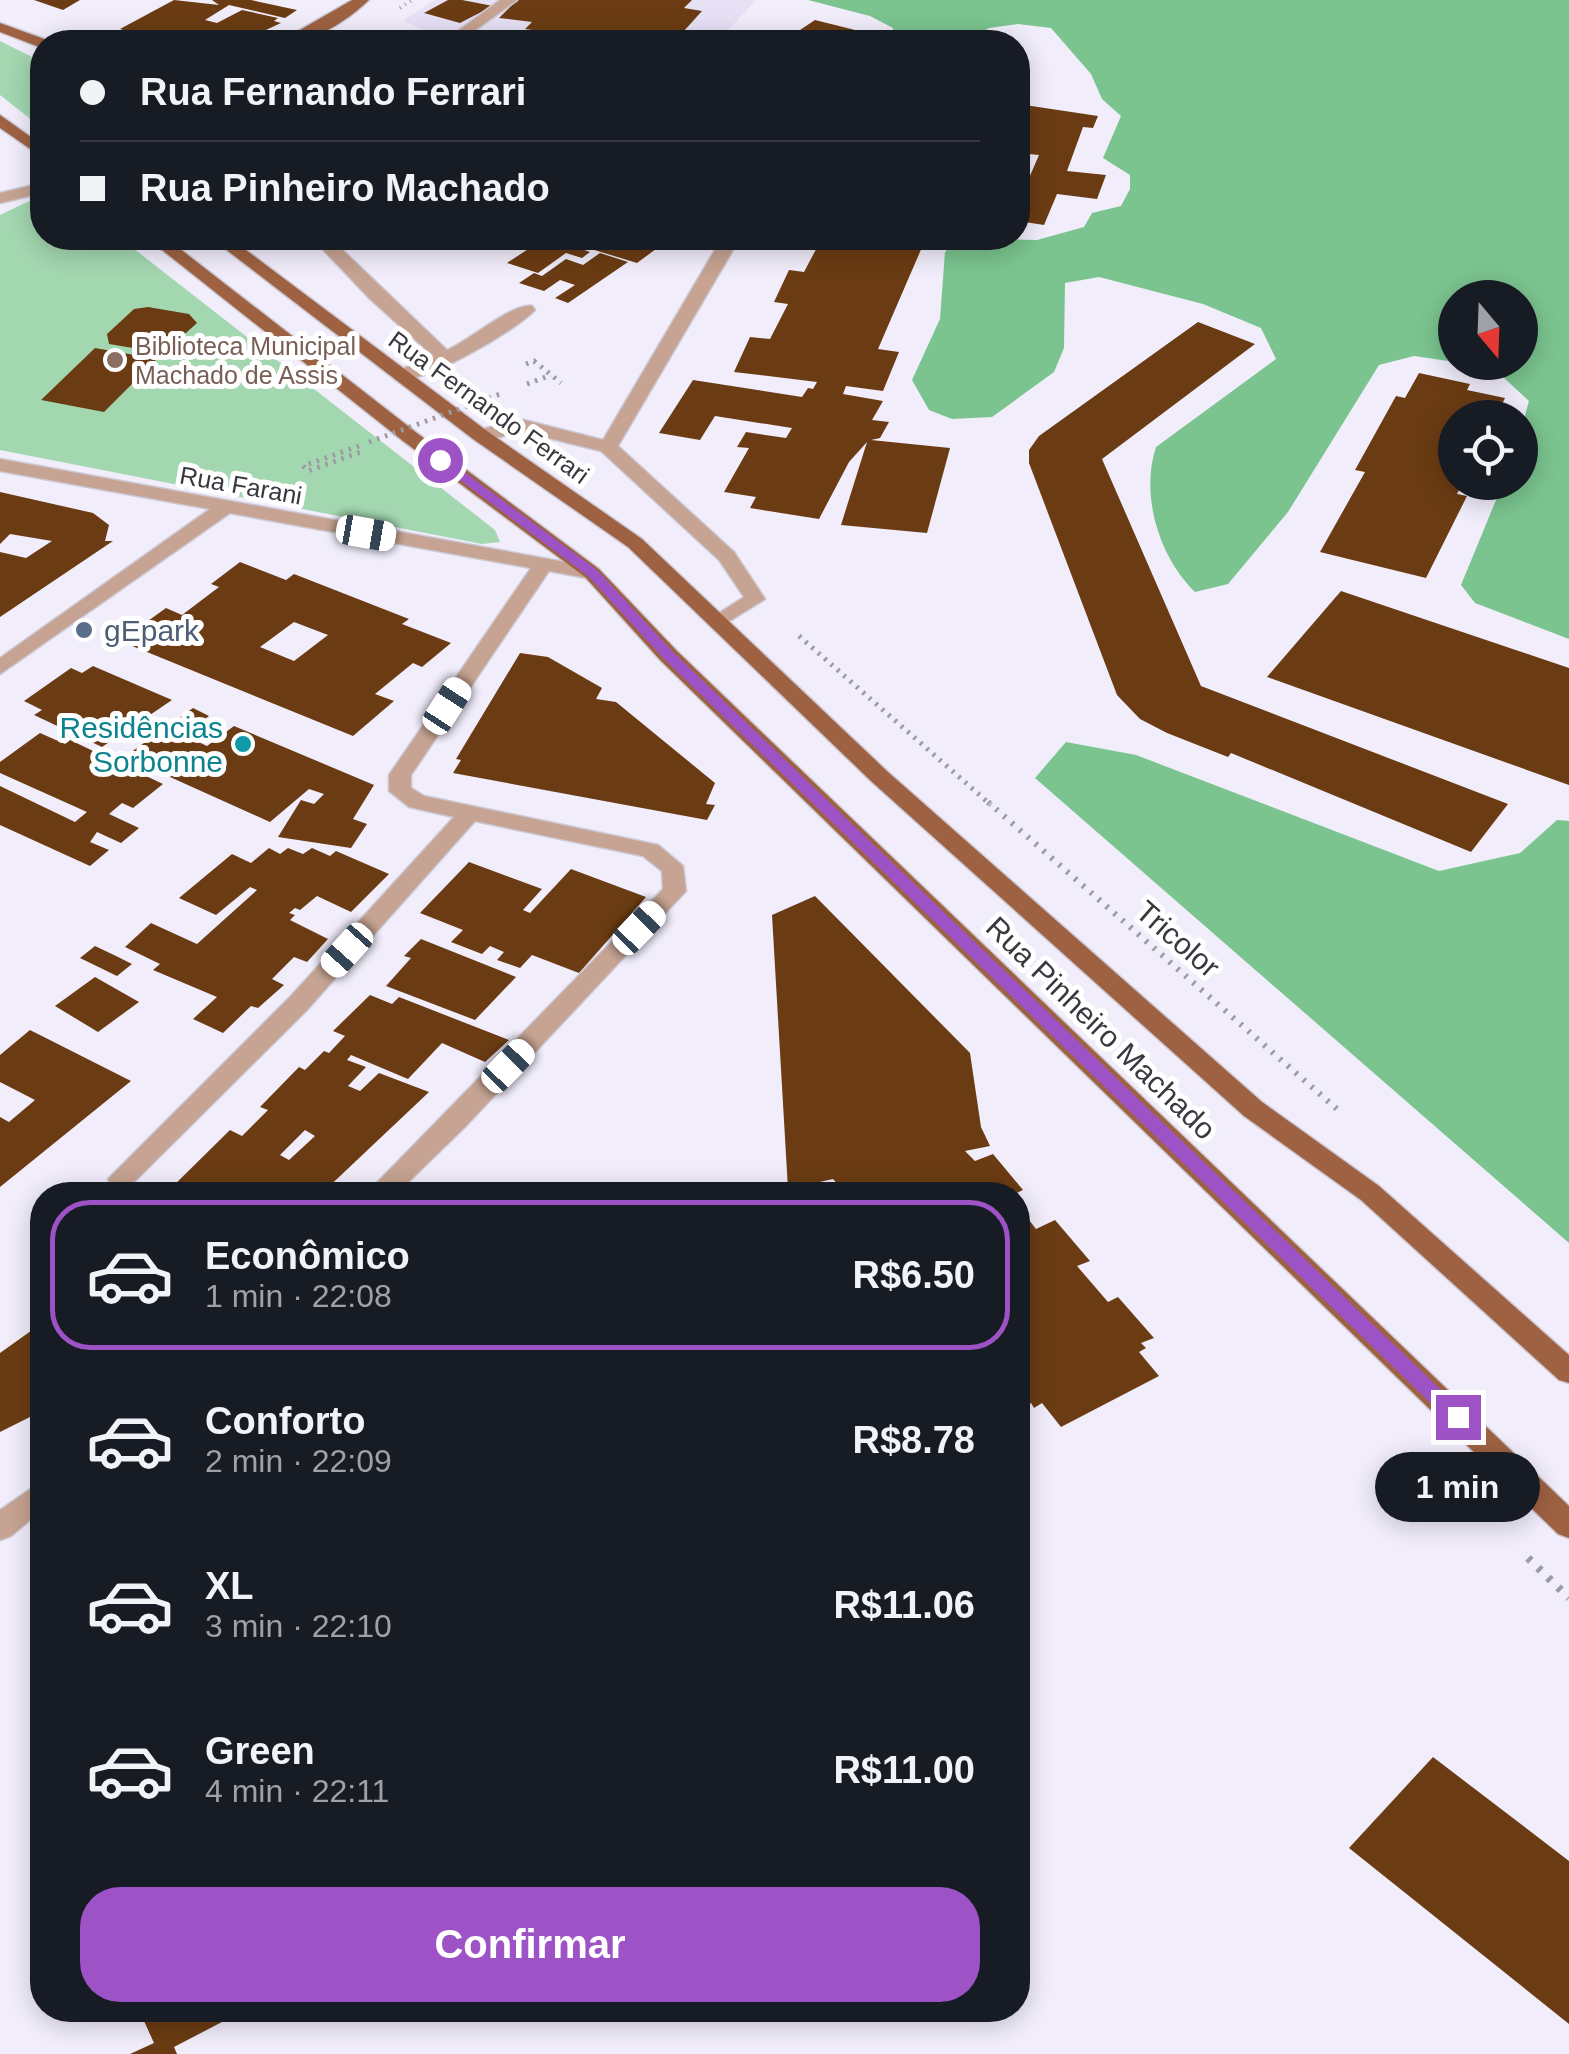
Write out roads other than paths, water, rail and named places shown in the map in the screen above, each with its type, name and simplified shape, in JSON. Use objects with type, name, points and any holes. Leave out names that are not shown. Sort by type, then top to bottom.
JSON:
[{"type":"main road","points":[[318,29],[362,0]]},
{"type":"main road","points":[[0,27],[30,38]]},
{"type":"main road","points":[[0,120],[30,143]]},
{"type":"main road","points":[[171,250],[592,573]]},
{"type":"main road","name":"Rua Fernando Ferrari","points":[[236,250],[480,435],[635,542]]},
{"type":"main road","name":"Rua Pinheiro Machado","points":[[635,542],[880,777],[1238,1095],[1370,1193],[1569,1372]]},
{"type":"main road","name":"Rua Pinheiro Machado","points":[[592,573],[684,670],[1569,1525]]},
{"type":"street","points":[[467,30],[510,0]]},
{"type":"street","points":[[0,198],[30,191]]},
{"type":"street","points":[[333,250],[444,358]]},
{"type":"street","points":[[608,447],[724,250]]},
{"type":"street","points":[[402,376],[473,346],[526,310]]},
{"type":"street","points":[[480,435],[524,426],[608,447],[727,556],[755,599],[720,621]]},
{"type":"street","name":"Rua Farani","points":[[0,464],[592,573]]},
{"type":"street","points":[[0,668],[224,508]]},
{"type":"street","points":[[392,1182],[456,1120],[674,891],[674,870],[666,858],[650,850],[407,798],[398,783],[544,564]]},
{"type":"street","points":[[121,1178],[298,1004],[469,814]]},
{"type":"street","points":[[0,1526],[30,1502]]},
{"type":"place","name":"Biblioteca Municipal Machado de Assis","points":[[115,360]]},
{"type":"place","name":"gEpark","points":[[84,630]]},
{"type":"place","name":"Residências Sorbonne","points":[[243,744]]}]
